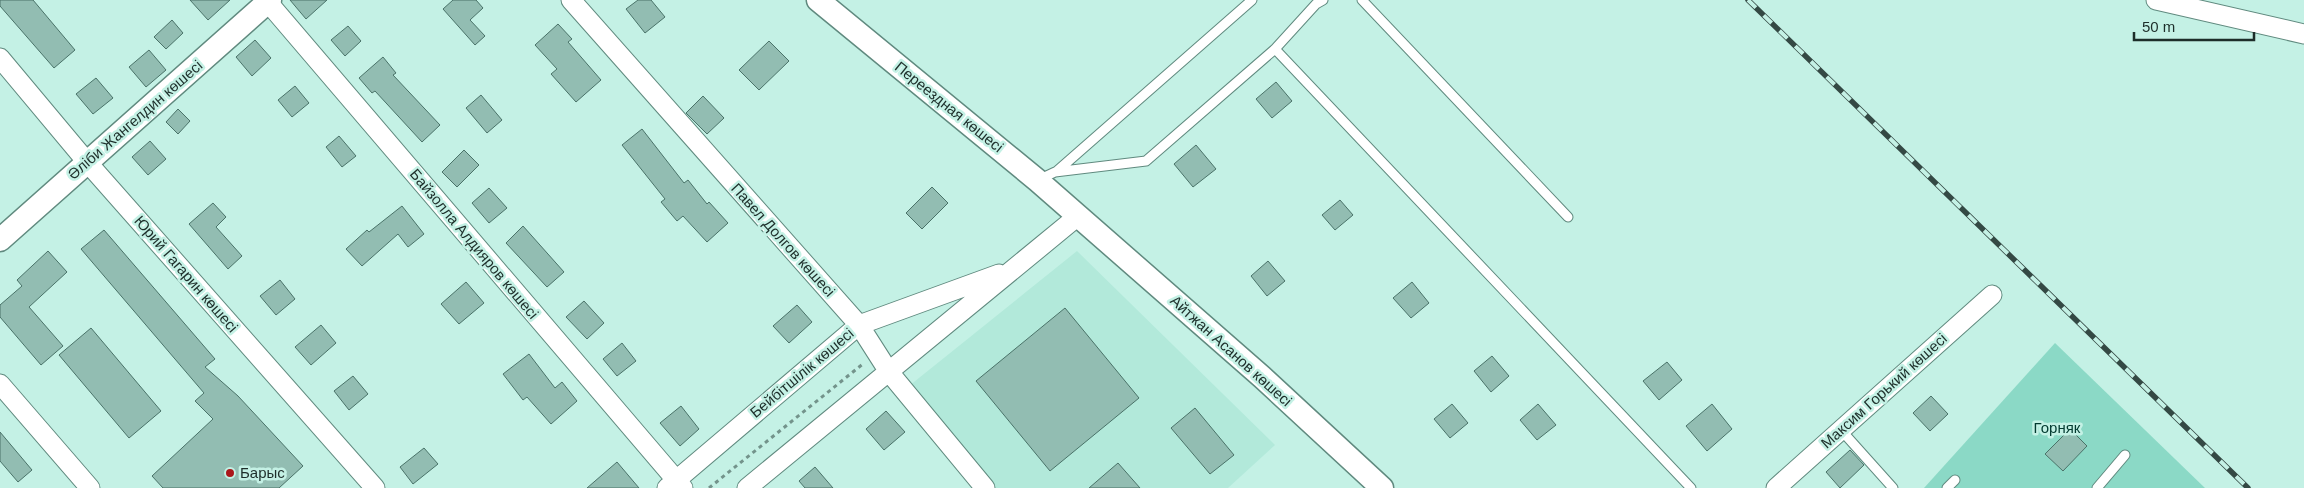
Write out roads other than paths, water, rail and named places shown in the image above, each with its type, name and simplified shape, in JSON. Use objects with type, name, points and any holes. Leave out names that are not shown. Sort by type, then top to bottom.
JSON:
[{"type":"street","name":"Павел Долгов көшесі","points":[[571,0],[859,325],[889,372],[985,488]]},
{"type":"street","points":[[2156,0],[2304,34]]},
{"type":"street","name":"Әліби Жангелдин көшесі","points":[[0,240],[268,1]]},
{"type":"street","name":"Байзолла Алдияров көшесі","points":[[268,1],[675,486]]},
{"type":"street","name":"Переездная көшесі","points":[[823,1],[1046,176],[1078,216]]},
{"type":"street","name":"Юрий Гагарин көшесі","points":[[0,58],[87,162],[375,488]]},
{"type":"street","name":"Бейбітшілік көшесі","points":[[747,488],[1011,269],[1078,216]]},
{"type":"street","name":"Айтжан Асанов көшесі","points":[[1078,216],[1262,377],[1381,488]]},
{"type":"street","name":"Бейбітшілік көшесі","points":[[675,486],[859,325],[1011,269]]},
{"type":"street","name":"Максим Горький көшесі","points":[[1776,488],[1992,295]]},
{"type":"street","points":[[0,384],[90,488]]},
{"type":"lane","points":[[1046,176],[1252,0]]},
{"type":"lane","points":[[1046,176],[1146,161],[1275,49],[1316,4],[1323,0]]},
{"type":"lane","points":[[1362,0],[1568,217]]},
{"type":"lane","points":[[1275,49],[1691,488]]},
{"type":"lane","points":[[1841,430],[1894,488]]},
{"type":"lane","points":[[2097,488],[2126,455]]},
{"type":"lane","points":[[1947,488],[1955,480]]},
{"type":"railway","points":[[1748,0],[2248,488]]},
{"type":"place","name":"Барыс","points":[[230,473]]},
{"type":"park label","name":"Горняк","points":[[2057,428]]}]
